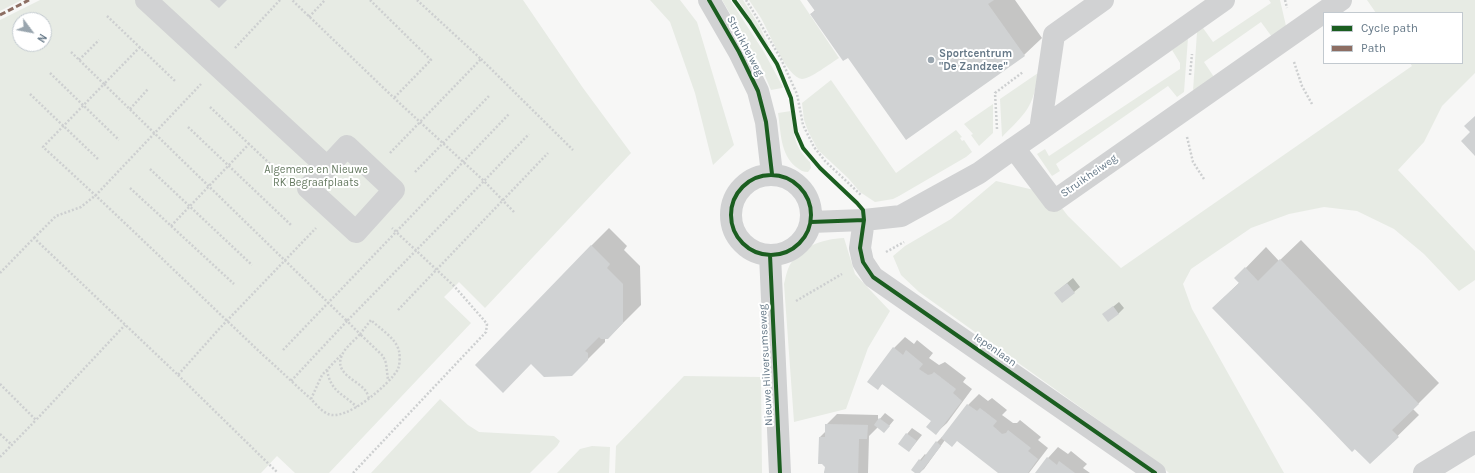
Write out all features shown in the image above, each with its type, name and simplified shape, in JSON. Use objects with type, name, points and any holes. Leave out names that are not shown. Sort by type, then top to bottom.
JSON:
[{"type":"street","points":[[146,0],[327,167]]},
{"type":"street","name":"Struikheiweg","points":[[709,0],[728,32],[758,90],[766,122],[772,174]]},
{"type":"street","points":[[1040,130],[1054,35],[1103,0]]},
{"type":"street","points":[[811,222],[864,220],[901,216],[979,173],[1006,142],[1040,130],[1224,0]]},
{"type":"street","name":"Struikheiweg","points":[[1324,12],[1341,0]]},
{"type":"street","name":"Struikheiweg","points":[[1006,142],[1054,201],[1323,13]]},
{"type":"street","points":[[347,146],[373,170],[394,190],[356,232],[308,188],[347,146]]},
{"type":"street","points":[[772,174],[786,177],[798,184],[807,195],[812,208],[811,222],[808,233],[792,250],[781,254],[760,254],[751,250],[737,237],[731,218],[734,199],[745,184],[763,175],[772,174]]},
{"type":"street","points":[[863,262],[860,248],[864,220]]},
{"type":"street","name":"Nieuwe Hilversumseweg","points":[[770,255],[780,473]]},
{"type":"street","name":"Iepenlaan","points":[[863,262],[873,276],[1155,473]]},
{"type":"street","points":[[1424,473],[1475,442]]},
{"type":"path","points":[[0,274],[56,216],[81,207],[96,195],[280,0]]},
{"type":"path","points":[[309,17],[325,0]]},
{"type":"path","points":[[370,0],[431,60],[394,98]]},
{"type":"path","points":[[417,0],[481,59],[573,150]]},
{"type":"path","points":[[746,0],[767,34],[797,94],[803,125],[814,147],[825,160],[864,198]]},
{"type":"path","points":[[107,16],[176,81]]},
{"type":"path","points":[[79,60],[99,40]]},
{"type":"path","points":[[71,52],[104,84],[43,147],[96,195],[326,414],[331,415],[349,412],[370,398],[388,381],[398,369],[400,362],[399,350],[396,343],[371,320],[344,352],[327,369],[318,383],[311,399]]},
{"type":"path","points":[[373,170],[481,59]]},
{"type":"path","points":[[1006,142],[995,93],[1026,70]]},
{"type":"path","points":[[50,73],[119,140]]},
{"type":"path","points":[[130,109],[148,89]]},
{"type":"path","points":[[30,94],[99,160]]},
{"type":"path","points":[[415,172],[489,96]]},
{"type":"path","points":[[210,106],[285,178]]},
{"type":"path","points":[[283,350],[508,114]]},
{"type":"path","points":[[188,127],[291,225]]},
{"type":"path","points":[[514,212],[484,181],[529,134]]},
{"type":"path","points":[[171,226],[249,144]]},
{"type":"path","points":[[398,310],[548,153]]},
{"type":"path","points":[[150,169],[252,265]]},
{"type":"path","points":[[130,188],[234,284]]},
{"type":"path","points":[[178,375],[227,321],[333,211]]},
{"type":"path","points":[[353,473],[486,332],[487,324],[454,286],[374,211]]},
{"type":"path","points":[[34,238],[178,375],[278,473]]},
{"type":"path","points":[[773,314],[863,262]]},
{"type":"path","points":[[291,381],[347,321],[383,356],[386,363],[388,381]]},
{"type":"path","points":[[0,457],[125,325]]},
{"type":"path","points":[[344,352],[341,359],[344,372],[365,390],[370,398]]},
{"type":"path","points":[[327,369],[329,380],[333,386],[357,407]]},
{"type":"path","points":[[0,384],[36,420]]},
{"type":"path","points":[[0,434],[12,445]]},
{"type":"green space","points":[[0,0],[22,0],[0,11]]},
{"type":"green space","name":"Algemene en Nieuwe RK Begraafplaats","points":[[40,0],[523,0],[583,88],[631,153],[485,308],[459,282],[444,297],[471,323],[329,473],[295,473],[277,456],[261,473],[0,473],[0,20],[12,14],[12,52],[52,52],[52,12],[16,12]]},
{"type":"green space","points":[[650,0],[680,0],[697,22],[734,145],[713,165],[695,93],[670,22]]},
{"type":"green space","points":[[722,0],[730,0],[764,52],[783,87],[782,88],[771,90],[760,64]]},
{"type":"green space","points":[[738,0],[743,0],[760,27],[769,46],[767,45]]},
{"type":"green space","points":[[749,0],[800,0],[839,58],[806,78],[802,79],[796,77],[784,62],[761,18]]},
{"type":"green space","points":[[1269,0],[1280,0],[1286,26],[1272,37],[1261,22],[1204,62],[1214,77],[1193,91],[1197,32],[1203,28],[1213,42],[1271,3]]},
{"type":"green space","points":[[1367,0],[1475,0],[1475,73],[1442,106],[1424,142],[1398,170],[1475,251],[1475,280],[1459,291],[1424,254],[1394,229],[1357,211],[1324,207],[1289,214],[1251,228],[1191,269],[1183,284],[1192,309],[1284,473],[1169,473],[1157,462],[919,292],[901,275],[893,256],[905,246],[951,219],[996,181],[1051,194],[1068,216],[1121,268],[1412,66],[1411,64],[1463,64],[1463,12],[1375,12]]},
{"type":"green space","points":[[1188,38],[1184,92],[1177,97],[1168,86],[1056,164],[1060,171],[1052,176],[1037,154],[1045,149],[1049,156],[1180,69],[1180,63],[1172,50]]},
{"type":"green space","points":[[1038,73],[1031,102],[1022,116],[1002,137],[1000,99]]},
{"type":"green space","points":[[831,80],[896,173],[956,130],[962,137],[960,138],[962,141],[964,140],[972,152],[899,196],[893,199],[875,202],[860,192],[848,178],[818,150],[804,120],[802,103]]},
{"type":"green space","points":[[993,104],[993,133],[979,146],[971,135],[973,134],[964,124]]},
{"type":"green space","points":[[791,111],[797,145],[810,162],[811,168],[808,172],[802,171],[791,162],[782,142],[778,113]]},
{"type":"green space","points":[[844,238],[855,274],[890,311],[868,348],[846,409],[794,422],[784,284],[786,275],[792,261],[804,250],[819,242]]},
{"type":"green space","points":[[684,376],[761,377],[762,473],[615,473],[616,446]]},
{"type":"green space","points":[[440,399],[468,425],[479,432],[554,436],[560,441],[557,446],[530,473],[371,473]]},
{"type":"green space","points":[[592,446],[610,447],[609,473],[557,473],[580,449]]},
{"type":"building","points":[[210,0],[227,0],[219,8]]},
{"type":"building","points":[[807,0],[994,0],[988,4],[1025,56],[906,140],[848,58],[843,61],[810,14],[815,11]]},
{"type":"building","points":[[1475,116],[1475,156],[1461,141],[1470,132],[1464,126]]},
{"type":"building","points":[[591,245],[610,264],[607,268],[623,284],[623,323],[608,339],[601,339],[599,337],[585,351],[588,353],[588,360],[572,376],[544,377],[531,364],[503,393],[475,365]]},
{"type":"building","points":[[1280,259],[1419,404],[1392,430],[1399,437],[1370,464],[1355,449],[1352,452],[1212,308],[1239,283],[1234,278],[1245,267],[1258,281]]},
{"type":"building","points":[[1067,283],[1075,293],[1062,303],[1054,293]]},
{"type":"building","points":[[1113,306],[1119,314],[1108,322],[1102,314]]},
{"type":"building","points":[[893,347],[903,355],[906,350],[923,364],[919,369],[928,375],[934,372],[956,389],[953,393],[962,401],[936,435],[926,427],[931,421],[882,384],[878,390],[867,382]]},
{"type":"building","points":[[967,404],[977,411],[980,408],[997,421],[993,426],[1002,434],[1006,433],[1008,430],[1031,448],[1028,451],[1038,459],[1028,473],[998,473],[957,441],[952,447],[941,438]]},
{"type":"building","points":[[879,418],[890,426],[884,433],[874,425]]},
{"type":"building","points":[[825,424],[868,425],[867,439],[859,439],[858,473],[824,473],[825,467],[822,464],[818,464],[819,437],[825,437]]},
{"type":"building","points":[[906,433],[917,441],[909,452],[898,444]]},
{"type":"building","points":[[936,441],[941,446],[920,473],[915,473],[911,470],[919,459],[921,461]]},
{"type":"building","points":[[1047,457],[1057,465],[1059,461],[1075,473],[1035,473]]},
{"type":"marked path","points":[[0,15],[29,0]]},
{"type":"cycle path","points":[[709,0],[739,52],[758,91],[766,122],[772,174]]},
{"type":"cycle path","points":[[734,0],[777,64],[791,98],[796,132],[803,148],[820,168],[863,210],[864,220],[860,248],[863,262],[873,277],[1155,473]]},
{"type":"cycle path","points":[[763,175],[779,175],[793,182],[804,193],[811,207],[811,215],[811,223],[808,230],[799,243],[793,248],[779,255],[763,255],[749,248],[738,237],[731,223],[731,207],[738,193],[749,182],[763,175]]},
{"type":"cycle path","points":[[811,222],[864,220]]},
{"type":"cycle path","points":[[770,255],[780,473]]},
{"type":"place","name":"Sportcentrum \"De Zandzee\"","points":[[931,60]]}]
